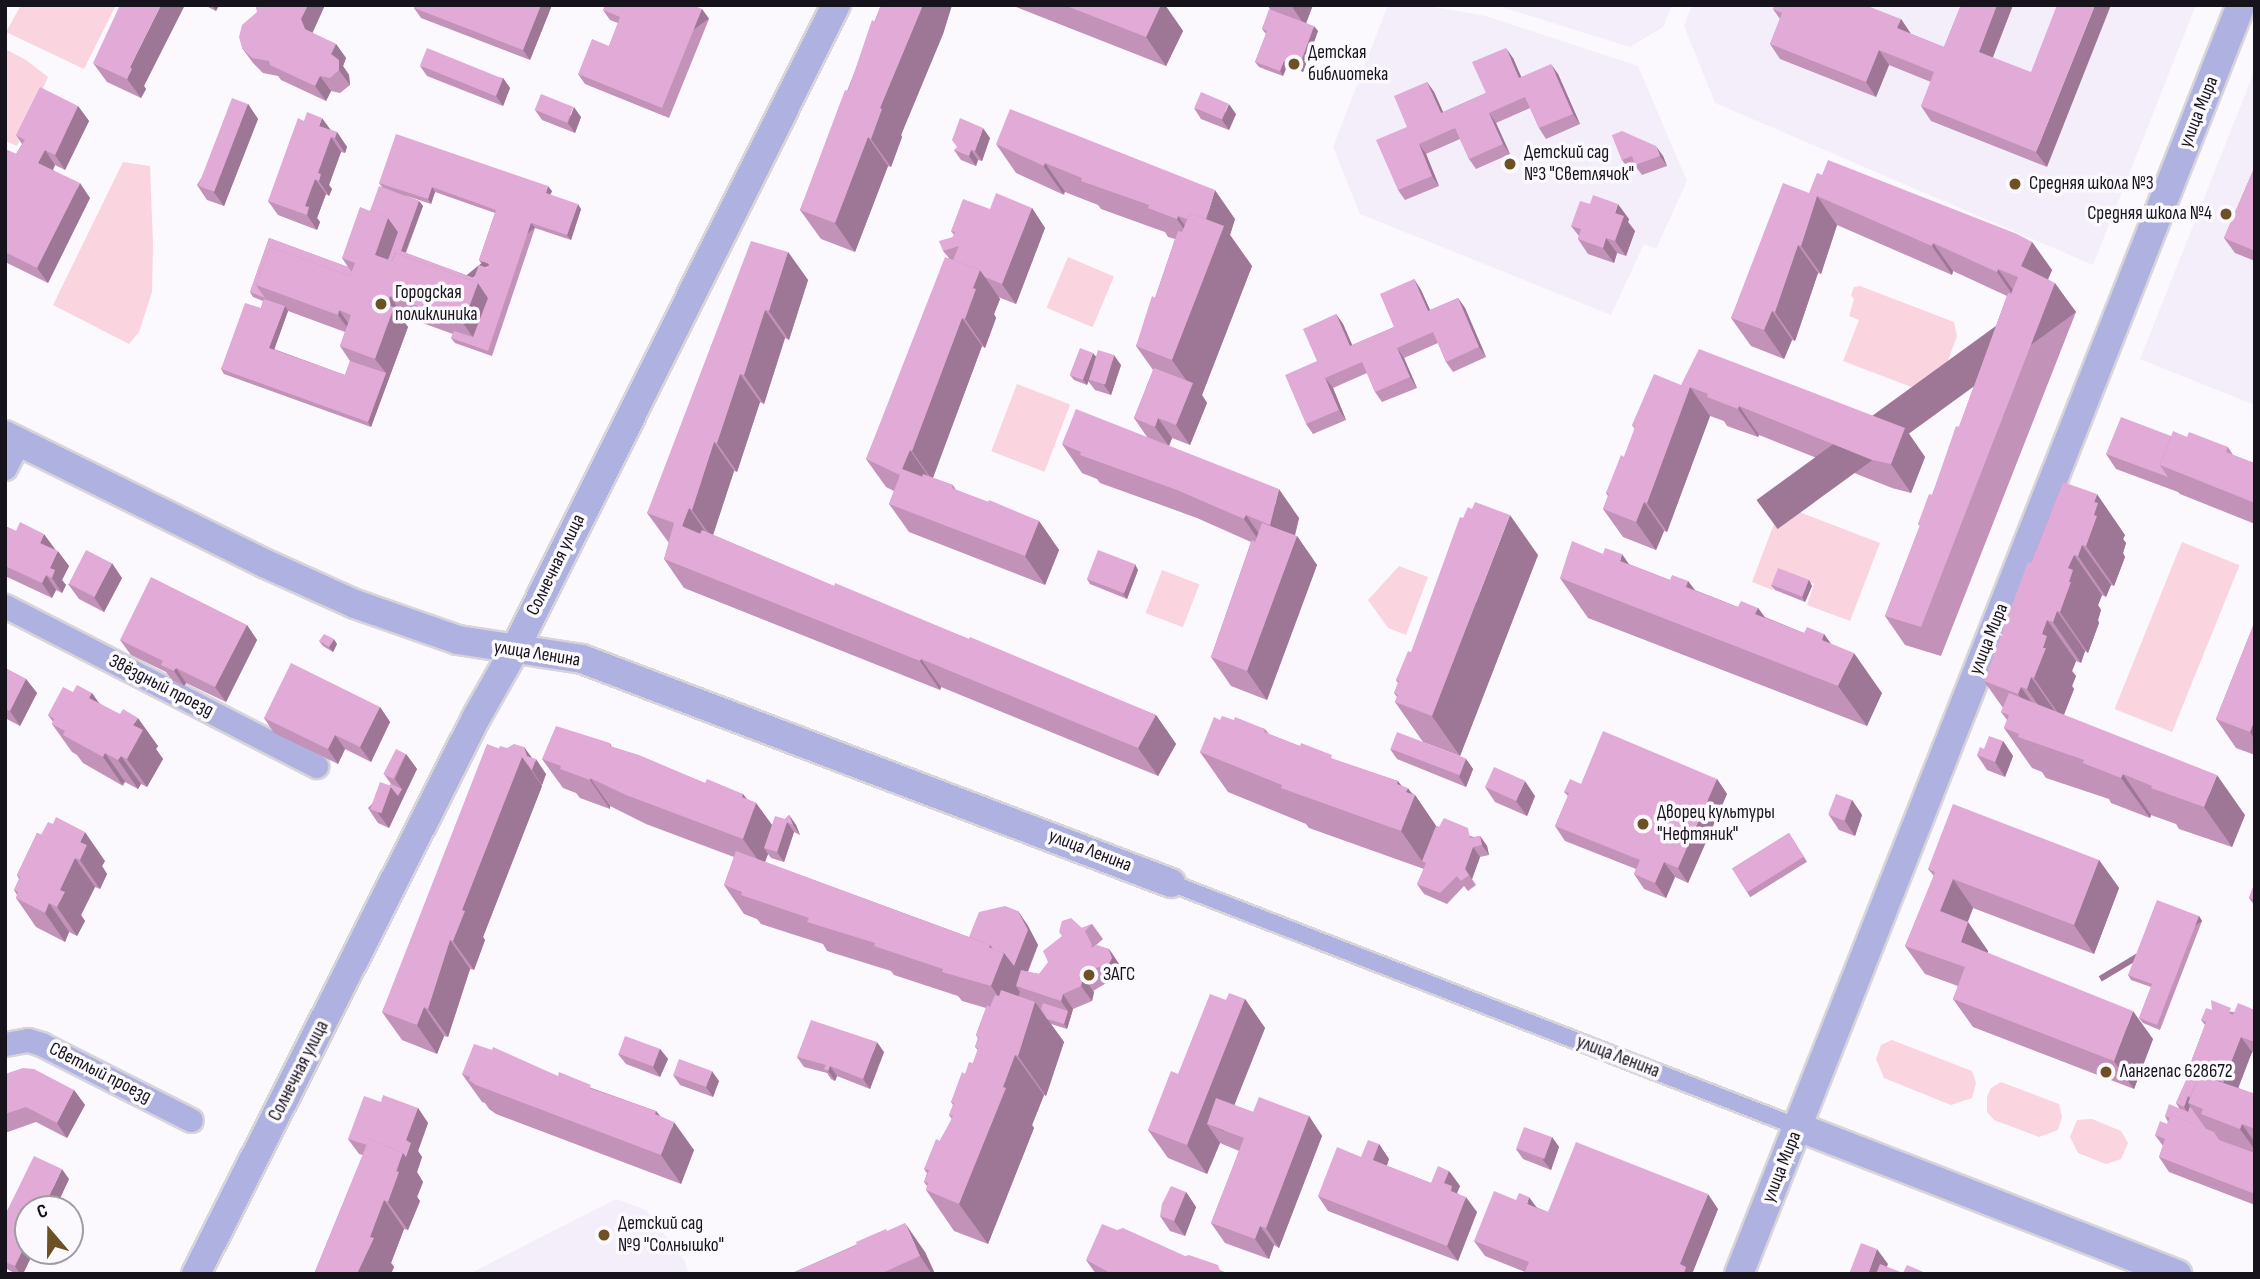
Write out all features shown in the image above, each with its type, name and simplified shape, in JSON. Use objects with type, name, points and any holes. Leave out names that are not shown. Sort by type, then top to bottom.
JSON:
[{"type":"street","name":"Солнечная улица","points":[[196,1274],[476,718],[515,649],[836,5]]},
{"type":"street","name":"улица Мира","points":[[1739,1274],[2241,5]]},
{"type":"street","name":"улица Ленина","points":[[12,438],[266,564],[355,604],[458,640],[568,655],[596,664],[1171,883],[2177,1274]]},
{"type":"street","points":[[5,468],[12,438]]},
{"type":"street","name":"Звёздный проезд","points":[[5,606],[316,766]]},
{"type":"street","name":"Светлый проезд","points":[[5,1044],[28,1040],[41,1044],[191,1120]]},
{"type":"shaded area","points":[[21,5],[116,5],[84,69],[6,32]]},
{"type":"shaded area","name":"Детский сад №3 \"Светлячок\"","points":[[1388,5],[1423,5],[1486,16],[1638,66],[1687,181],[1656,249],[1644,244],[1611,315],[1360,214],[1333,147]]},
{"type":"shaded area","points":[[1495,5],[1672,5],[1663,27],[1630,47]]},
{"type":"shaded area","name":"Средняя школа №3","points":[[1692,5],[2196,5],[2093,265],[1715,103],[1684,26]]},
{"type":"shaded area","points":[[5,49],[26,60],[48,77],[17,146],[5,141]]},
{"type":"shaded area","name":"Средняя школа №4","points":[[2255,70],[2255,405],[2140,359]]},
{"type":"shaded area","points":[[123,162],[150,166],[153,244],[152,292],[139,332],[129,344],[53,305]]},
{"type":"shaded area","points":[[1068,257],[1114,277],[1093,327],[1047,308]]},
{"type":"shaded area","points":[[1860,286],[1954,322],[1957,336],[1935,396],[1843,361],[1859,320],[1849,316],[1854,299],[1851,295],[1854,287]]},
{"type":"shaded area","points":[[1017,384],[1070,404],[1044,472],[991,451]]},
{"type":"shaded area","points":[[1781,505],[1880,543],[1850,621],[1807,605],[1814,584],[1780,571],[1773,590],[1752,582]]},
{"type":"shaded area","points":[[2182,542],[2239,565],[2172,732],[2115,709]]},
{"type":"shaded area","points":[[1399,566],[1428,577],[1406,635],[1388,628],[1368,600]]},
{"type":"shaded area","points":[[1162,570],[1199,584],[1183,627],[1146,613]]},
{"type":"shaded area","points":[[1892,1040],[1972,1071],[1976,1083],[1972,1098],[1951,1105],[1884,1078],[1876,1059],[1881,1045]]},
{"type":"shaded area","points":[[2001,1082],[2059,1104],[2062,1117],[2058,1130],[2039,1137],[1994,1120],[1987,1112],[1987,1097],[1991,1088]]},
{"type":"shaded area","points":[[2092,1119],[2121,1131],[2128,1143],[2121,1159],[2106,1164],[2078,1153],[2070,1137],[2077,1120]]},
{"type":"shaded area","name":"Детский сад №9 \"Солнышко\"","points":[[616,1199],[646,1210],[684,1260],[689,1274],[469,1274]]},
{"type":"building","points":[[120,5],[161,5],[130,67],[132,69],[127,79],[93,63]]},
{"type":"building","points":[[257,5],[308,5],[301,19],[305,29],[336,44],[331,54],[339,60],[339,70],[330,78],[320,76],[315,86],[270,65],[269,61],[252,58],[242,48],[239,37],[242,25],[257,12]]},
{"type":"building","points":[[415,5],[541,5],[523,50],[414,8]]},
{"type":"building","points":[[605,5],[692,5],[702,9],[662,108],[578,74],[592,39],[609,46],[620,17],[603,10]]},
{"type":"building","points":[[881,5],[923,5],[835,223],[800,210],[845,90],[848,91],[872,20],[875,22]]},
{"type":"building","points":[[1064,5],[1161,5],[1146,37]]},
{"type":"building","points":[[1774,5],[1865,5],[1901,19],[1897,28],[1944,47],[1961,5],[1997,5],[1979,52],[2031,72],[2057,5],[2095,5],[2036,152],[1921,106],[1934,72],[1879,50],[1866,82],[1770,44],[1782,13],[1773,9]]},
{"type":"building","points":[[1269,9],[1314,26],[1299,67],[1284,61],[1280,71],[1255,62],[1267,31],[1262,29]]},
{"type":"building","points":[[427,48],[503,79],[496,96],[420,66]]},
{"type":"building","points":[[1506,48],[1519,78],[1551,64],[1573,114],[1539,128],[1525,97],[1489,113],[1503,144],[1469,159],[1455,128],[1419,144],[1432,176],[1398,190],[1376,140],[1407,127],[1394,96],[1427,82],[1441,113],[1486,93],[1472,62]]},
{"type":"building","points":[[40,87],[78,106],[55,155],[45,150],[38,163],[80,183],[37,268],[5,252],[5,149],[16,154],[25,140],[16,135]]},
{"type":"building","points":[[1201,92],[1229,104],[1222,119],[1194,108]]},
{"type":"building","points":[[541,94],[573,107],[567,123],[535,110]]},
{"type":"building","points":[[232,98],[248,104],[214,192],[198,186]]},
{"type":"building","points":[[1010,109],[1215,190],[1206,219],[1190,213],[1187,219],[1178,216],[1177,219],[1148,208],[1149,205],[1081,181],[1082,178],[1045,163],[1044,166],[996,144]]},
{"type":"building","points":[[307,112],[322,118],[319,126],[337,132],[335,138],[331,137],[318,173],[321,174],[319,181],[315,179],[305,206],[309,207],[307,215],[268,201],[298,118],[304,121]]},
{"type":"building","points":[[960,118],[983,128],[975,151],[971,150],[969,156],[954,150],[957,147],[952,140]]},
{"type":"building","points":[[1622,131],[1656,146],[1660,156],[1635,165],[1632,156],[1622,160],[1612,135]]},
{"type":"building","points":[[396,134],[548,186],[546,193],[578,204],[567,235],[531,223],[488,351],[451,338],[454,331],[473,337],[488,298],[478,283],[395,253],[392,261],[388,260],[398,232],[388,218],[370,211],[379,186],[419,201],[401,251],[474,278],[479,265],[488,268],[489,264],[479,260],[496,210],[432,187],[428,199],[379,183]]},
{"type":"building","points":[[1828,160],[2032,242],[2021,266],[2055,283],[1921,627],[1885,616],[1929,494],[1932,495],[1956,426],[1959,427],[2008,293],[2011,294],[2018,277],[1998,269],[1997,272],[1933,243],[1932,246],[1817,196],[1775,312],[1772,311],[1764,330],[1731,318],[1783,183],[1809,193],[1817,173],[1822,175]]},
{"type":"building","points":[[2255,166],[2255,251],[2224,238]]},
{"type":"building","points":[[996,193],[1032,208],[1002,284],[985,277],[980,270],[953,260],[959,246],[943,251],[939,241],[953,237],[955,232],[951,231],[963,199],[990,209]]},
{"type":"building","points":[[1593,195],[1618,204],[1615,213],[1624,216],[1615,241],[1606,238],[1603,248],[1578,239],[1581,229],[1571,226],[1580,201],[1590,204]]},
{"type":"building","points":[[360,207],[388,218],[375,255],[392,261],[395,253],[478,283],[463,323],[390,296],[387,305],[394,307],[375,359],[340,346],[351,315],[339,310],[338,315],[256,285],[270,247],[350,276],[355,263],[342,258]]},
{"type":"building","points":[[1190,213],[1224,226],[1172,360],[1136,346],[1152,296],[1155,298],[1178,231],[1182,232]]},
{"type":"building","points":[[269,238],[348,267],[352,272],[350,276],[270,247],[256,285],[265,298],[250,292]]},
{"type":"building","points":[[751,241],[788,252],[769,311],[765,310],[744,375],[740,374],[692,510],[689,508],[682,526],[700,534],[702,530],[834,586],[835,583],[1156,715],[1138,748],[921,659],[920,661],[664,559],[674,523],[647,513]]},
{"type":"building","points":[[945,257],[980,270],[965,319],[962,318],[912,451],[910,450],[902,469],[953,485],[952,488],[1039,521],[1025,556],[889,504],[900,475],[866,459]]},
{"type":"building","points":[[1414,279],[1428,311],[1458,298],[1479,347],[1446,362],[1433,332],[1397,348],[1410,377],[1375,392],[1362,362],[1325,378],[1339,410],[1306,424],[1285,375],[1317,361],[1303,329],[1336,314],[1350,346],[1394,327],[1380,294]]},
{"type":"building","points":[[264,299],[285,306],[269,348],[345,375],[350,361],[386,373],[368,422],[221,369],[245,303],[261,308]]},
{"type":"building","points":[[1080,348],[1093,353],[1083,380],[1070,375]]},
{"type":"building","points":[[1699,349],[1905,428],[1891,464],[1872,460],[1739,406],[1738,409],[1690,387],[1647,503],[1644,502],[1636,522],[1603,509],[1609,494],[1606,493],[1621,455],[1624,457],[1635,427],[1632,425],[1654,374],[1681,385]]},
{"type":"building","points":[[1098,350],[1114,355],[1105,385],[1089,380]]},
{"type":"building","points":[[1154,368],[1193,383],[1176,425],[1158,418],[1155,427],[1134,418]]},
{"type":"building","points":[[1076,409],[1279,489],[1270,525],[1246,515],[1244,519],[1177,490],[1080,455],[1081,452],[1062,444]]},
{"type":"building","points":[[2121,417],[2171,436],[2160,465],[2168,477],[2106,454]]},
{"type":"building","points":[[2173,431],[2187,437],[2189,432],[2228,447],[2226,452],[2255,462],[2255,503],[2160,465]]},
{"type":"building","points":[[2063,482],[2097,494],[2094,502],[2098,503],[2094,515],[2097,516],[2086,546],[2082,545],[2078,556],[2074,555],[2068,568],[2073,570],[2071,582],[2060,612],[2057,611],[2053,622],[2047,620],[2042,634],[2047,636],[2043,648],[2046,648],[2034,678],[2031,677],[2027,689],[2021,687],[2018,694],[1984,681],[2028,562],[2031,563]]},
{"type":"building","points":[[1475,502],[1510,515],[1432,716],[1395,702],[1398,695],[1394,693],[1399,681],[1396,680],[1408,651],[1411,652],[1460,517],[1463,518],[1468,507],[1472,509]]},
{"type":"building","points":[[20,522],[44,534],[40,543],[58,551],[50,568],[55,570],[52,578],[46,575],[42,583],[5,566],[5,526],[16,531]]},
{"type":"building","points":[[1262,523],[1297,536],[1247,671],[1211,657],[1252,540],[1255,542]]},
{"type":"building","points":[[1572,541],[1603,554],[1605,548],[1622,554],[1620,561],[1670,580],[1672,575],[1688,581],[1686,587],[1738,607],[1741,601],[1758,608],[1755,614],[1804,633],[1807,627],[1824,634],[1822,640],[1854,653],[1838,686],[1560,578]]},
{"type":"building","points":[[86,550],[112,563],[95,597],[69,584]]},
{"type":"building","points":[[1098,550],[1135,564],[1124,593],[1087,579]]},
{"type":"building","points":[[1778,568],[1809,580],[1802,597],[1772,585]]},
{"type":"building","points":[[151,577],[247,625],[215,687],[176,668],[174,671],[161,665],[163,661],[120,640]]},
{"type":"building","points":[[2255,621],[2255,719],[2250,732],[2216,719]]},
{"type":"building","points":[[324,634],[334,639],[329,647],[319,641]]},
{"type":"building","points":[[291,663],[380,707],[360,747],[335,735],[328,749],[264,718]]},
{"type":"building","points":[[5,668],[26,679],[10,711],[5,709]]},
{"type":"building","points":[[77,685],[92,693],[89,698],[120,714],[123,709],[138,718],[133,725],[143,730],[127,759],[121,756],[118,760],[105,753],[103,757],[63,735],[65,731],[52,724],[54,719],[48,715],[63,687],[73,692]]},
{"type":"building","points":[[2009,693],[2217,775],[2204,807],[2151,788],[2152,786],[2123,774],[2121,778],[2083,763],[2084,760],[2018,737],[2019,734],[2004,728],[2009,715],[2001,712]]},
{"type":"building","points":[[1222,716],[1234,720],[1235,717],[1265,729],[1264,732],[1300,746],[1301,743],[1332,755],[1331,758],[1398,781],[1397,784],[1408,788],[1406,792],[1415,795],[1401,831],[1281,788],[1282,785],[1200,752],[1214,717],[1220,720]]},
{"type":"building","points":[[556,726],[610,743],[610,746],[639,755],[705,783],[707,779],[743,794],[742,797],[756,803],[743,839],[626,795],[590,778],[560,769],[561,766],[542,759]]},
{"type":"building","name":"Дворец культуры \"Нефтяник\"","points":[[1603,731],[1717,779],[1678,868],[1664,862],[1655,883],[1634,874],[1640,860],[1555,826],[1569,793],[1564,792],[1570,779],[1581,784]]},
{"type":"building","points":[[1397,732],[1466,759],[1460,775],[1391,749]]},
{"type":"building","points":[[1989,736],[2003,741],[1995,762],[1977,755],[1980,747],[1984,749]]},
{"type":"building","points":[[487,744],[522,757],[462,910],[465,911],[453,941],[450,940],[428,1009],[424,1007],[417,1025],[382,1012]]},
{"type":"building","points":[[514,744],[524,747],[527,756],[536,759],[532,770],[522,757],[499,749],[500,746],[507,748]]},
{"type":"building","points":[[396,749],[406,754],[393,779],[383,774]]},
{"type":"building","points":[[1494,767],[1525,781],[1516,801],[1485,787]]},
{"type":"building","points":[[380,782],[391,786],[381,813],[370,809]]},
{"type":"building","points":[[391,784],[402,789],[398,796],[390,786]]},
{"type":"building","points":[[1836,794],[1852,800],[1844,821],[1828,815]]},
{"type":"building","points":[[1953,804],[2099,860],[2074,925],[1953,879],[1940,911],[1968,922],[1961,942],[2133,1011],[2114,1061],[1953,999],[1965,967],[1905,946],[1935,872],[1928,869]]},
{"type":"building","points":[[789,815],[793,825],[787,822],[777,852],[764,848],[775,816],[785,819]]},
{"type":"building","points":[[56,817],[85,832],[80,842],[87,845],[80,860],[75,858],[60,890],[65,892],[57,907],[49,903],[45,913],[16,898],[18,892],[14,890],[20,877],[17,875],[37,833],[41,835],[48,822],[53,824]]},
{"type":"building","points":[[1444,818],[1468,828],[1470,838],[1480,836],[1482,845],[1473,847],[1465,869],[1469,875],[1461,881],[1457,876],[1440,893],[1417,884],[1426,863],[1422,861],[1436,826],[1439,827]]},
{"type":"building","points":[[1789,833],[1804,857],[1747,892],[1732,869]]},
{"type":"building","points":[[736,851],[990,945],[989,947],[1004,953],[991,986],[942,972],[943,969],[874,946],[875,943],[807,922],[809,918],[741,895],[742,892],[724,885]]},
{"type":"building","points":[[2255,882],[2255,900],[2249,898]]},
{"type":"building","points":[[2157,900],[2199,916],[2157,1025],[2139,1018],[2152,984],[2128,975]]},
{"type":"building","points":[[1005,906],[1018,911],[1028,930],[1014,966],[1004,953],[969,937],[979,912]]},
{"type":"building","points":[[1071,918],[1082,928],[1092,924],[1085,931],[1091,948],[1097,945],[1109,949],[1112,958],[1107,968],[1098,967],[1078,979],[1083,977],[1081,986],[1063,994],[1061,1001],[1016,986],[1021,970],[1039,974],[1048,962],[1043,951],[1062,936],[1059,932],[1062,921]]},
{"type":"building","points":[[1001,990],[1035,1002],[1018,1056],[1015,1055],[1003,1087],[1006,1088],[959,1204],[926,1190],[928,1183],[924,1182],[929,1170],[924,1169],[936,1139],[940,1141],[953,1116],[949,1115],[954,1103],[951,1102],[962,1072],[965,1074],[969,1062],[973,1063],[978,1048],[975,1047],[979,1037],[976,1035],[987,1005],[990,1007],[995,995],[999,996]]},
{"type":"building","points":[[1229,993],[1245,999],[1187,1145],[1148,1130],[1171,1071],[1178,1074],[1210,994],[1226,1000]]},
{"type":"building","points":[[2211,1000],[2231,1008],[2229,1013],[2233,1015],[2238,1003],[2255,1010],[2255,1042],[2241,1037],[2223,1083],[2201,1071],[2184,1107],[2176,1103],[2194,1063],[2191,1062],[2206,1022],[2201,1020],[2206,1008],[2212,1010]]},
{"type":"building","points":[[1043,1003],[1068,1011],[1064,1024],[1047,1019],[1041,1009]]},
{"type":"building","points":[[811,1020],[877,1042],[863,1079],[830,1066],[828,1071],[824,1069],[826,1065],[797,1057]]},
{"type":"building","points":[[625,1036],[660,1049],[653,1067],[619,1054]]},
{"type":"building","points":[[474,1044],[492,1050],[493,1047],[558,1076],[559,1072],[591,1085],[589,1088],[656,1111],[655,1114],[674,1122],[661,1155],[476,1085],[469,1080],[470,1077],[462,1074]]},
{"type":"building","points":[[679,1059],[712,1071],[706,1087],[673,1075]]},
{"type":"building","points":[[23,1068],[34,1069],[74,1090],[57,1123],[26,1107],[5,1114],[5,1074]]},
{"type":"building","points":[[2201,1071],[2219,1079],[2218,1081],[2255,1094],[2255,1129],[2242,1124],[2240,1129],[2201,1114],[2203,1109],[2188,1103]]},
{"type":"building","points":[[383,1095],[418,1108],[406,1140],[411,1143],[406,1157],[403,1153],[369,1139],[367,1145],[348,1139],[364,1096],[381,1102]]},
{"type":"building","points":[[1259,1097],[1309,1116],[1266,1228],[1260,1226],[1255,1239],[1211,1223],[1244,1138],[1207,1124],[1216,1098],[1253,1112]]},
{"type":"building","points":[[2169,1104],[2188,1112],[2190,1106],[2206,1129],[2171,1115],[2170,1118],[2165,1116]]},
{"type":"building","points":[[2171,1115],[2214,1132],[2219,1140],[2255,1153],[2255,1194],[2159,1157],[2165,1139],[2155,1135],[2160,1121],[2167,1124]]},
{"type":"building","points":[[1524,1127],[1552,1137],[1544,1159],[1516,1149]]},
{"type":"building","points":[[369,1139],[403,1153],[388,1202],[384,1200],[370,1237],[374,1238],[357,1274],[314,1274]]},
{"type":"building","points":[[1368,1140],[1379,1144],[1373,1160],[1431,1183],[1438,1166],[1449,1171],[1444,1183],[1452,1186],[1451,1191],[1466,1197],[1447,1246],[1318,1196],[1337,1147],[1361,1157]]},
{"type":"building","points":[[1576,1142],[1708,1194],[1680,1264],[1686,1267],[1684,1274],[1524,1274],[1529,1262],[1474,1241],[1494,1191],[1516,1200],[1519,1193],[1529,1197],[1527,1204],[1548,1212]]},
{"type":"building","points":[[34,1156],[62,1169],[50,1195],[15,1195]]},
{"type":"building","points":[[1171,1186],[1186,1192],[1174,1221],[1160,1216],[1162,1204]]},
{"type":"building","points":[[14,1197],[15,1266],[5,1262],[5,1215]]},
{"type":"building","points":[[905,1223],[920,1256],[880,1274],[790,1274],[857,1245],[856,1242]]},
{"type":"building","points":[[1102,1224],[1117,1230],[1123,1228],[1185,1256],[1218,1265],[1220,1271],[1229,1274],[1112,1274],[1086,1260]]},
{"type":"building","points":[[1861,1243],[1877,1249],[1868,1274],[1849,1274]]},
{"type":"building","points":[[1880,1264],[1903,1273],[1907,1265],[1928,1274],[1876,1274]]},
{"type":"place","name":"Детская библиотека","points":[[1294,64]]},
{"type":"place","name":"Детский сад №3 \"Светлячок\"","points":[[1510,164]]},
{"type":"place","name":"Средняя школа №3","points":[[2015,184]]},
{"type":"place","name":"Средняя школа №4","points":[[2226,214]]},
{"type":"place","name":"Городская поликлиника","points":[[381,304]]},
{"type":"place","name":"Дворец культуры \"Нефтяник\"","points":[[1643,824]]},
{"type":"place","name":"ЗАГС","points":[[1089,975]]},
{"type":"place","name":"Лангепас 628672","points":[[2106,1072]]},
{"type":"place","name":"Детский сад №9 \"Солнышко\"","points":[[604,1235]]}]
